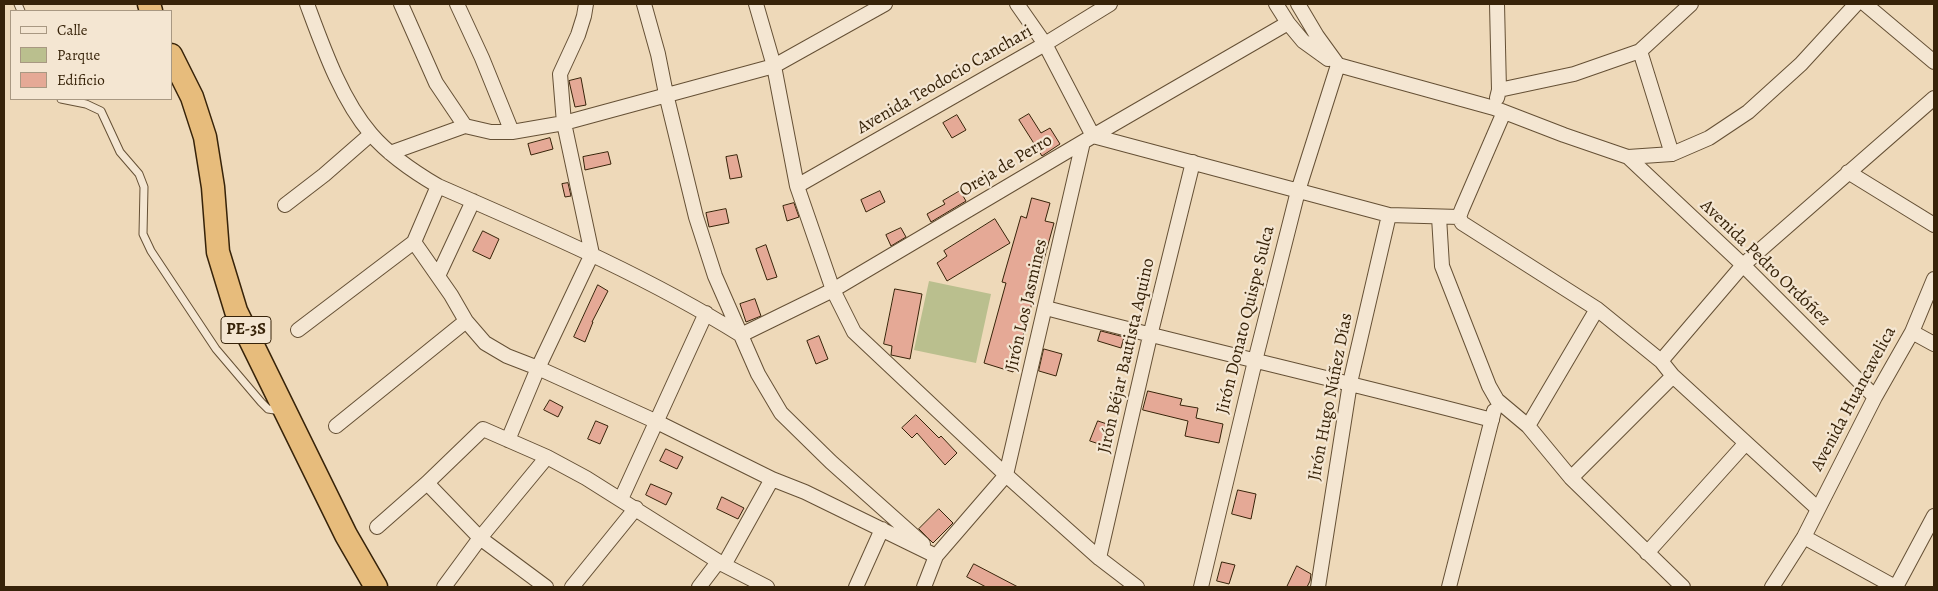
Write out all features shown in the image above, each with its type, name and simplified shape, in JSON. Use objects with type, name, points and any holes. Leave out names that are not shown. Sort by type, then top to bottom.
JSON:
[{"type":"highway","name":"PE-3S","points":[[172,57],[192,97],[205,137],[213,187],[218,252],[236,311],[346,535],[376,587]]},
{"type":"street","points":[[307,4],[350,105],[371,134],[390,153],[438,186],[592,254],[706,313],[741,335]]},
{"type":"street","points":[[402,4],[436,84],[465,126]]},
{"type":"street","points":[[457,4],[512,132]]},
{"type":"street","points":[[508,440],[538,368],[592,254],[564,123],[560,74],[578,35],[586,4]]},
{"type":"street","points":[[644,4],[658,54],[696,217],[715,276],[758,374],[781,413],[831,462],[936,556]]},
{"type":"street","points":[[756,4],[774,66],[798,186],[833,290],[854,332],[1006,475],[1099,558],[1137,587]]},
{"type":"street","points":[[390,153],[465,126],[491,132],[512,132],[564,123],[774,66],[883,4]]},
{"type":"street","points":[[1017,4],[1045,44],[1088,139],[1193,162],[1389,215],[1459,217]]},
{"type":"street","name":"Avenida Teodocio Canchari","points":[[798,186],[1045,44],[1110,4]]},
{"type":"street","points":[[1276,4],[1288,23],[1303,41],[1338,65],[1499,110],[1628,157],[1672,154],[1709,138],[1748,112],[1800,64],[1856,4]]},
{"type":"street","points":[[1298,4],[1316,36],[1338,65]]},
{"type":"street","points":[[1497,4],[1499,110],[1459,217],[1462,223],[1597,310],[1661,361],[1673,376],[1745,444],[1817,508]]},
{"type":"street","points":[[1499,90],[1574,74],[1640,51],[1692,4]]},
{"type":"street","points":[[1865,4],[1934,62]]},
{"type":"street","name":"Oreja de Perro","points":[[741,335],[833,290],[1288,23]]},
{"type":"street","points":[[1640,51],[1672,154]]},
{"type":"street","name":"Jirón Donato Quispe Sulca","points":[[1201,587],[1298,191],[1338,65]]},
{"type":"street","points":[[1661,361],[1743,265],[1934,98]]},
{"type":"street","points":[[285,205],[324,175],[371,134]]},
{"type":"street","name":"Jirón Los Jasmines","points":[[1006,475],[1088,139]]},
{"type":"street","name":"Avenida Pedro Ordóñez","points":[[1628,157],[1743,265],[1875,397]]},
{"type":"street","name":"Jirón Béjar Bautista Aquino","points":[[1099,558],[1150,336],[1193,162]]},
{"type":"street","points":[[1848,172],[1934,225]]},
{"type":"street","points":[[298,330],[414,242],[438,186]]},
{"type":"street","points":[[438,276],[473,201]]},
{"type":"street","name":"Jirón Hugo Núñez Días","points":[[1318,587],[1350,383],[1389,215]]},
{"type":"street","points":[[1439,217],[1442,266],[1489,386],[1497,400],[1528,426],[1571,478],[1683,587]]},
{"type":"street","points":[[414,242],[466,321],[485,343],[507,356],[655,421],[772,479],[805,492],[936,556]]},
{"type":"street","name":"Avenida Huancavelica","points":[[1772,587],[1804,537],[1817,508],[1875,397],[1912,332],[1934,279]]},
{"type":"street","points":[[1046,308],[1150,336],[1350,383],[1492,420]]},
{"type":"street","points":[[1528,426],[1597,310]]},
{"type":"street","points":[[621,499],[706,313]]},
{"type":"street","points":[[336,426],[466,321]]},
{"type":"street","points":[[1912,332],[1934,344]]},
{"type":"street","points":[[1571,478],[1673,376]]},
{"type":"street","points":[[1449,587],[1497,400]]},
{"type":"street","points":[[377,527],[427,483],[483,429],[546,457],[586,478],[721,563],[768,587]]},
{"type":"street","points":[[1647,553],[1745,444]]},
{"type":"street","points":[[444,587],[480,538],[546,457]]},
{"type":"street","points":[[924,587],[936,556],[1006,475]]},
{"type":"street","points":[[699,587],[721,563],[772,479]]},
{"type":"street","points":[[427,483],[480,538],[546,587]]},
{"type":"street","points":[[572,587],[636,508]]},
{"type":"street","points":[[1804,537],[1896,587],[1934,516]]},
{"type":"street","points":[[856,587],[882,529]]},
{"type":"lane","points":[[66,100],[86,104],[101,111],[120,152],[143,181],[143,234],[151,251],[216,349],[255,396],[268,409],[286,412]]},
{"type":"green space","points":[[929,281],[991,294],[976,363],[914,350]]},
{"type":"building","points":[[581,78],[586,105],[575,107],[569,81]]},
{"type":"building","points":[[1029,114],[1041,133],[1050,128],[1060,144],[1042,156],[1019,120]]},
{"type":"building","points":[[957,115],[966,130],[952,138],[943,123]]},
{"type":"building","points":[[550,138],[553,149],[531,155],[528,144]]},
{"type":"building","points":[[608,152],[611,164],[585,170],[583,157]]},
{"type":"building","points":[[737,155],[742,177],[730,179],[726,157]]},
{"type":"building","points":[[568,183],[571,196],[565,197],[562,184]]},
{"type":"building","points":[[880,191],[885,202],[866,212],[861,200]]},
{"type":"building","points":[[960,191],[966,201],[931,222],[927,214],[945,204],[943,201]]},
{"type":"building","points":[[1032,198],[1050,203],[1045,221],[1054,223],[1013,372],[984,363],[1006,283],[1002,282],[1021,216],[1026,218]]},
{"type":"building","points":[[794,203],[799,217],[787,221],[783,206]]},
{"type":"building","points":[[726,209],[729,223],[709,227],[706,213]]},
{"type":"building","points":[[995,219],[1010,243],[947,281],[937,263],[947,256],[944,251]]},
{"type":"building","points":[[901,228],[906,237],[891,246],[886,235]]},
{"type":"building","points":[[483,231],[499,239],[490,259],[473,251]]},
{"type":"building","points":[[766,245],[777,277],[767,280],[756,249]]},
{"type":"building","points":[[598,285],[608,291],[592,322],[585,342],[574,337]]},
{"type":"building","points":[[895,289],[922,294],[910,359],[891,355],[892,346],[884,344]]},
{"type":"building","points":[[755,299],[761,316],[746,322],[740,304]]},
{"type":"building","points":[[1101,331],[1124,337],[1121,348],[1098,341]]},
{"type":"building","points":[[819,336],[828,359],[816,364],[807,341]]},
{"type":"building","points":[[1044,349],[1062,354],[1056,376],[1039,371]]},
{"type":"building","points":[[1148,391],[1182,399],[1180,405],[1198,408],[1196,418],[1223,424],[1219,443],[1185,436],[1188,421],[1143,410]]},
{"type":"building","points":[[550,400],[563,407],[558,417],[544,410]]},
{"type":"building","points":[[916,415],[939,438],[941,436],[957,453],[945,465],[917,433],[912,438],[902,428]]},
{"type":"building","points":[[596,421],[608,426],[600,444],[588,439]]},
{"type":"building","points":[[1098,421],[1110,425],[1102,445],[1090,441]]},
{"type":"building","points":[[666,449],[683,457],[677,469],[660,461]]},
{"type":"building","points":[[651,484],[672,493],[666,505],[646,495]]},
{"type":"building","points":[[1238,490],[1256,494],[1251,519],[1232,514]]},
{"type":"building","points":[[722,497],[744,508],[738,519],[717,509]]},
{"type":"building","points":[[939,509],[953,523],[933,543],[919,529]]},
{"type":"building","points":[[1222,562],[1235,565],[1229,584],[1217,581]]},
{"type":"building","points":[[974,564],[1018,587],[986,587],[967,577]]},
{"type":"building","points":[[1297,566],[1311,574],[1310,581],[1307,587],[1287,587]]}]
